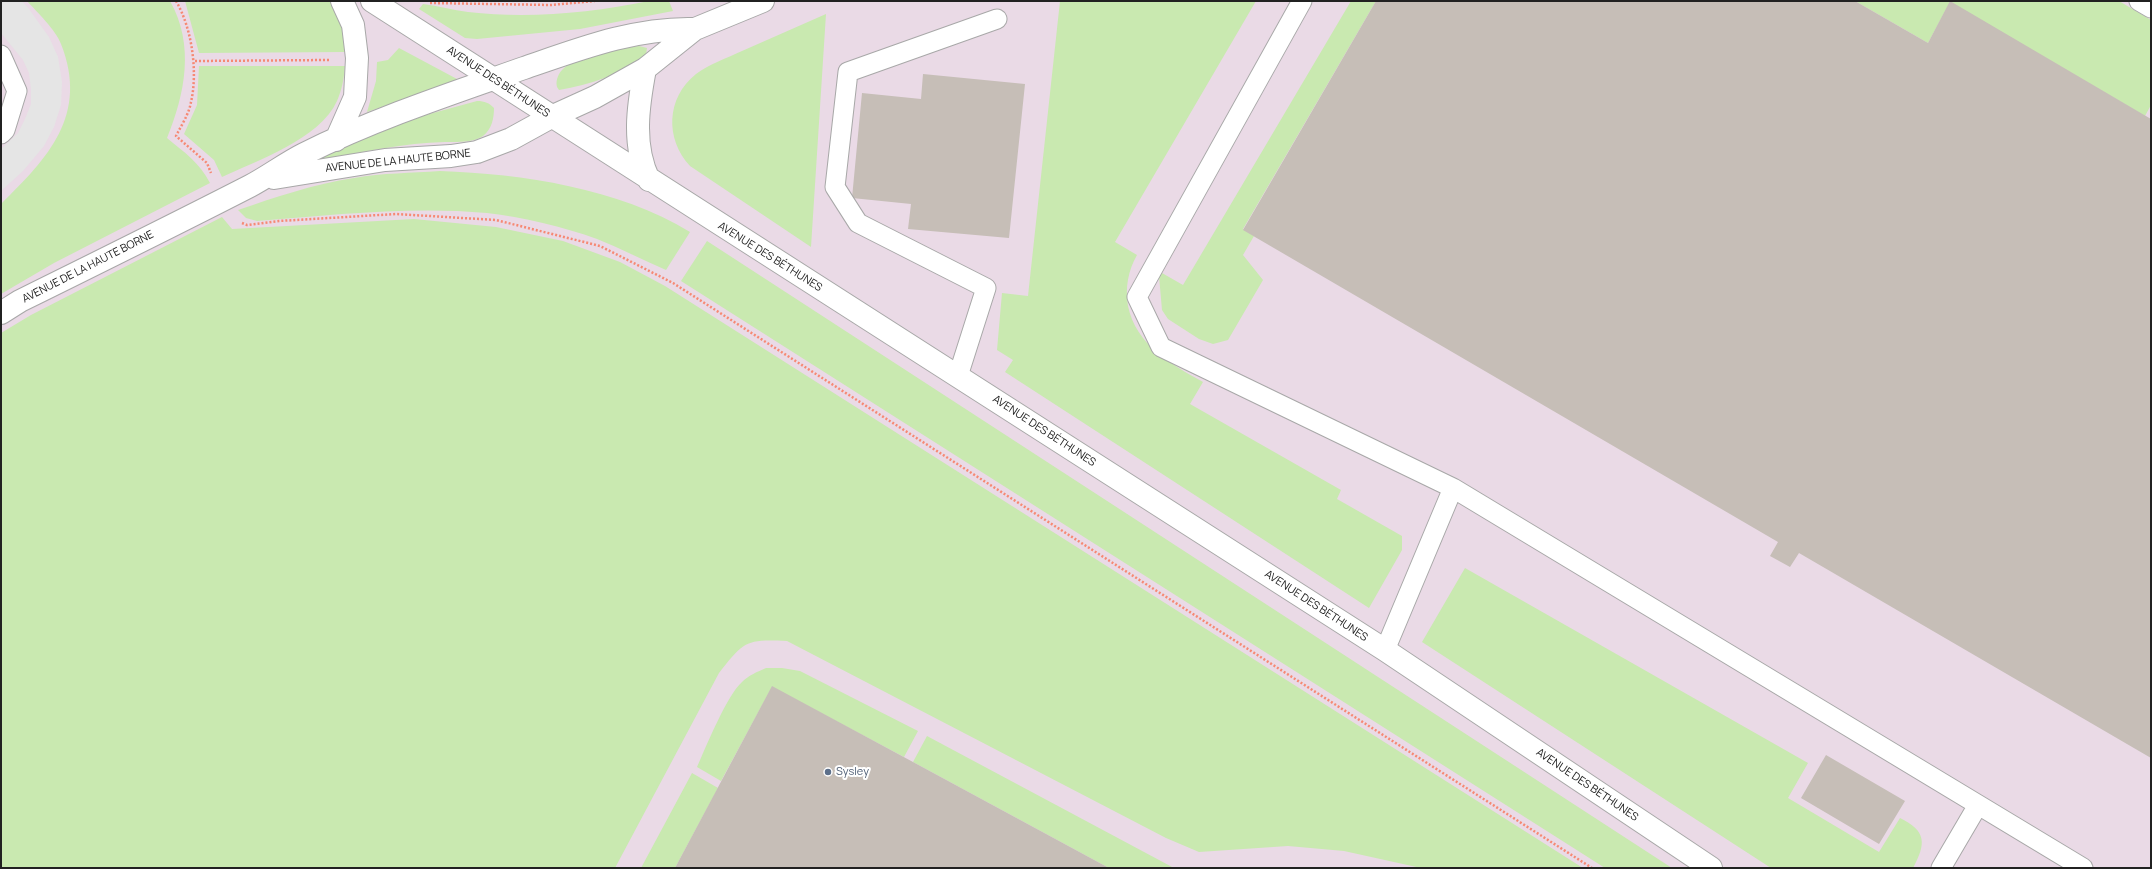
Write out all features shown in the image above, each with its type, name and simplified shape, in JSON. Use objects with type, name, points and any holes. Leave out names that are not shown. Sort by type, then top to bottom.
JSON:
[{"type":"street","points":[[336,140],[355,97],[357,58],[353,26],[342,1]]},
{"type":"street","name":"AVENUE DES BÉTHUNES","points":[[372,1],[649,180],[1385,650],[1711,868]]},
{"type":"street","name":"AVENUE DE LA HAUTE BORNE","points":[[261,180],[378,160],[451,156],[476,152],[511,139],[551,117],[595,97],[645,69],[695,29],[763,1]]},
{"type":"street","name":"AVENUE DE LA HAUTE BORNE","points":[[1,313],[20,301],[261,180],[303,154],[428,102],[598,44],[640,33],[670,28],[695,29]]},
{"type":"street","points":[[645,69],[639,100],[638,150],[641,164],[649,180]]},
{"type":"lane","points":[[1302,1],[1137,296],[1161,347],[1453,488],[2083,868]]},
{"type":"lane","points":[[2139,1],[2151,8]]},
{"type":"lane","points":[[958,376],[986,288],[858,223],[836,187],[848,72],[997,19]]},
{"type":"lane","points":[[1,55],[17,91],[5,130],[1,134]]},
{"type":"lane","points":[[1385,650],[1453,488]]},
{"type":"lane","points":[[1941,868],[1978,805]]},
{"type":"path","points":[[176,1],[182,11],[195,61],[191,103],[176,136],[207,163],[212,174]]},
{"type":"path","points":[[423,3],[551,5],[595,1]]},
{"type":"path","points":[[195,61],[332,60]]},
{"type":"path","points":[[240,222],[247,225],[279,221],[396,214],[496,220],[600,246],[673,282],[1592,868]]},
{"type":"shaded area","points":[[1,1],[2151,1],[2151,868],[1,868]]},
{"type":"shaded area","points":[[1,1],[22,1],[29,9],[49,37],[58,57],[62,82],[61,105],[54,127],[44,146],[23,171],[1,191],[1,149],[18,133],[25,119],[31,104],[31,89],[29,73],[23,60],[1,33]]},
{"type":"green space","points":[[27,1],[170,1],[178,18],[183,35],[185,70],[179,104],[167,138],[196,164],[210,183],[54,263],[1,294],[1,204],[34,170],[48,152],[59,133],[67,114],[70,92],[68,69],[59,39],[46,21]]},
{"type":"green space","points":[[185,1],[331,1],[344,33],[346,46],[345,52],[199,53]]},
{"type":"green space","points":[[649,1],[669,1],[673,11],[580,29],[477,39],[465,38],[419,9],[423,4],[468,12],[536,15],[582,12]]},
{"type":"green space","points":[[1060,1],[1256,1],[1115,242],[1137,255],[1129,273],[1127,292],[1128,306],[1132,320],[1139,332],[1156,352],[1203,382],[1190,404],[1341,490],[1337,499],[1402,536],[1402,550],[1369,608],[1005,372],[1013,360],[997,350],[1002,293],[1028,296]]},
{"type":"green space","points":[[1351,1],[1376,1],[1243,229],[1254,236],[1243,255],[1263,280],[1228,340],[1213,344],[1199,339],[1168,319],[1162,310],[1159,276],[1162,273],[1183,285]]},
{"type":"green space","points":[[1855,1],[2119,1],[2151,20],[2151,105],[2145,116],[1950,2],[1928,43]]},
{"type":"green space","points":[[826,14],[811,247],[690,166],[676,144],[672,119],[674,107],[679,95],[686,84],[701,70],[718,61]]},
{"type":"green space","points":[[639,46],[647,48],[646,55],[627,68],[594,82],[559,90],[557,87],[558,76],[565,68],[575,61],[603,52]]},
{"type":"green space","points":[[399,48],[457,79],[457,81],[367,112],[376,81],[377,62],[388,60]]},
{"type":"green space","points":[[199,66],[345,66],[337,101],[329,115],[317,127],[302,138],[269,156],[222,177],[214,160],[184,134],[197,105]]},
{"type":"green space","points":[[477,101],[482,101],[489,104],[494,108],[494,112],[489,130],[483,136],[475,140],[465,142],[399,146],[324,159],[321,154],[422,116]]},
{"type":"green space","points":[[440,171],[504,176],[569,186],[632,204],[662,217],[690,232],[666,270],[614,246],[571,230],[514,217],[487,213],[430,210],[372,212],[257,221],[246,218],[238,210],[295,191],[339,181],[365,176]]},
{"type":"green space","points":[[222,217],[232,229],[414,219],[496,227],[563,241],[620,262],[665,286],[1583,868],[1421,868],[1344,851],[1288,846],[1199,852],[1166,838],[787,641],[773,640],[747,644],[734,654],[719,673],[615,868],[1,868],[1,333],[31,315]]},
{"type":"green space","points":[[707,241],[1672,868],[1605,868],[681,281]]},
{"type":"green space","points":[[1465,568],[1808,763],[1788,798],[1879,852],[1900,818],[1909,823],[1915,828],[1922,839],[1920,852],[1913,868],[1771,868],[1422,642]]},
{"type":"green space","points":[[766,668],[782,668],[800,671],[918,731],[904,757],[772,687],[721,781],[697,767],[717,722],[736,689],[747,677]]},
{"type":"green space","points":[[927,736],[1174,868],[1109,868],[913,762]]},
{"type":"green space","points":[[692,773],[718,788],[675,868],[641,868]]},
{"type":"building","points":[[1376,1],[1855,1],[1928,43],[1950,1],[2151,119],[2151,758],[1799,553],[1790,567],[1770,556],[1778,542],[1243,230]]},
{"type":"building","points":[[923,74],[1025,84],[1009,238],[908,229],[911,204],[852,198],[862,93],[921,99]]},
{"type":"building","name":"Sysley","points":[[772,686],[913,762],[1109,868],[675,868]]},
{"type":"building","points":[[1826,755],[1905,801],[1879,844],[1801,798]]},
{"type":"place","name":"Sysley","points":[[828,772]]}]
